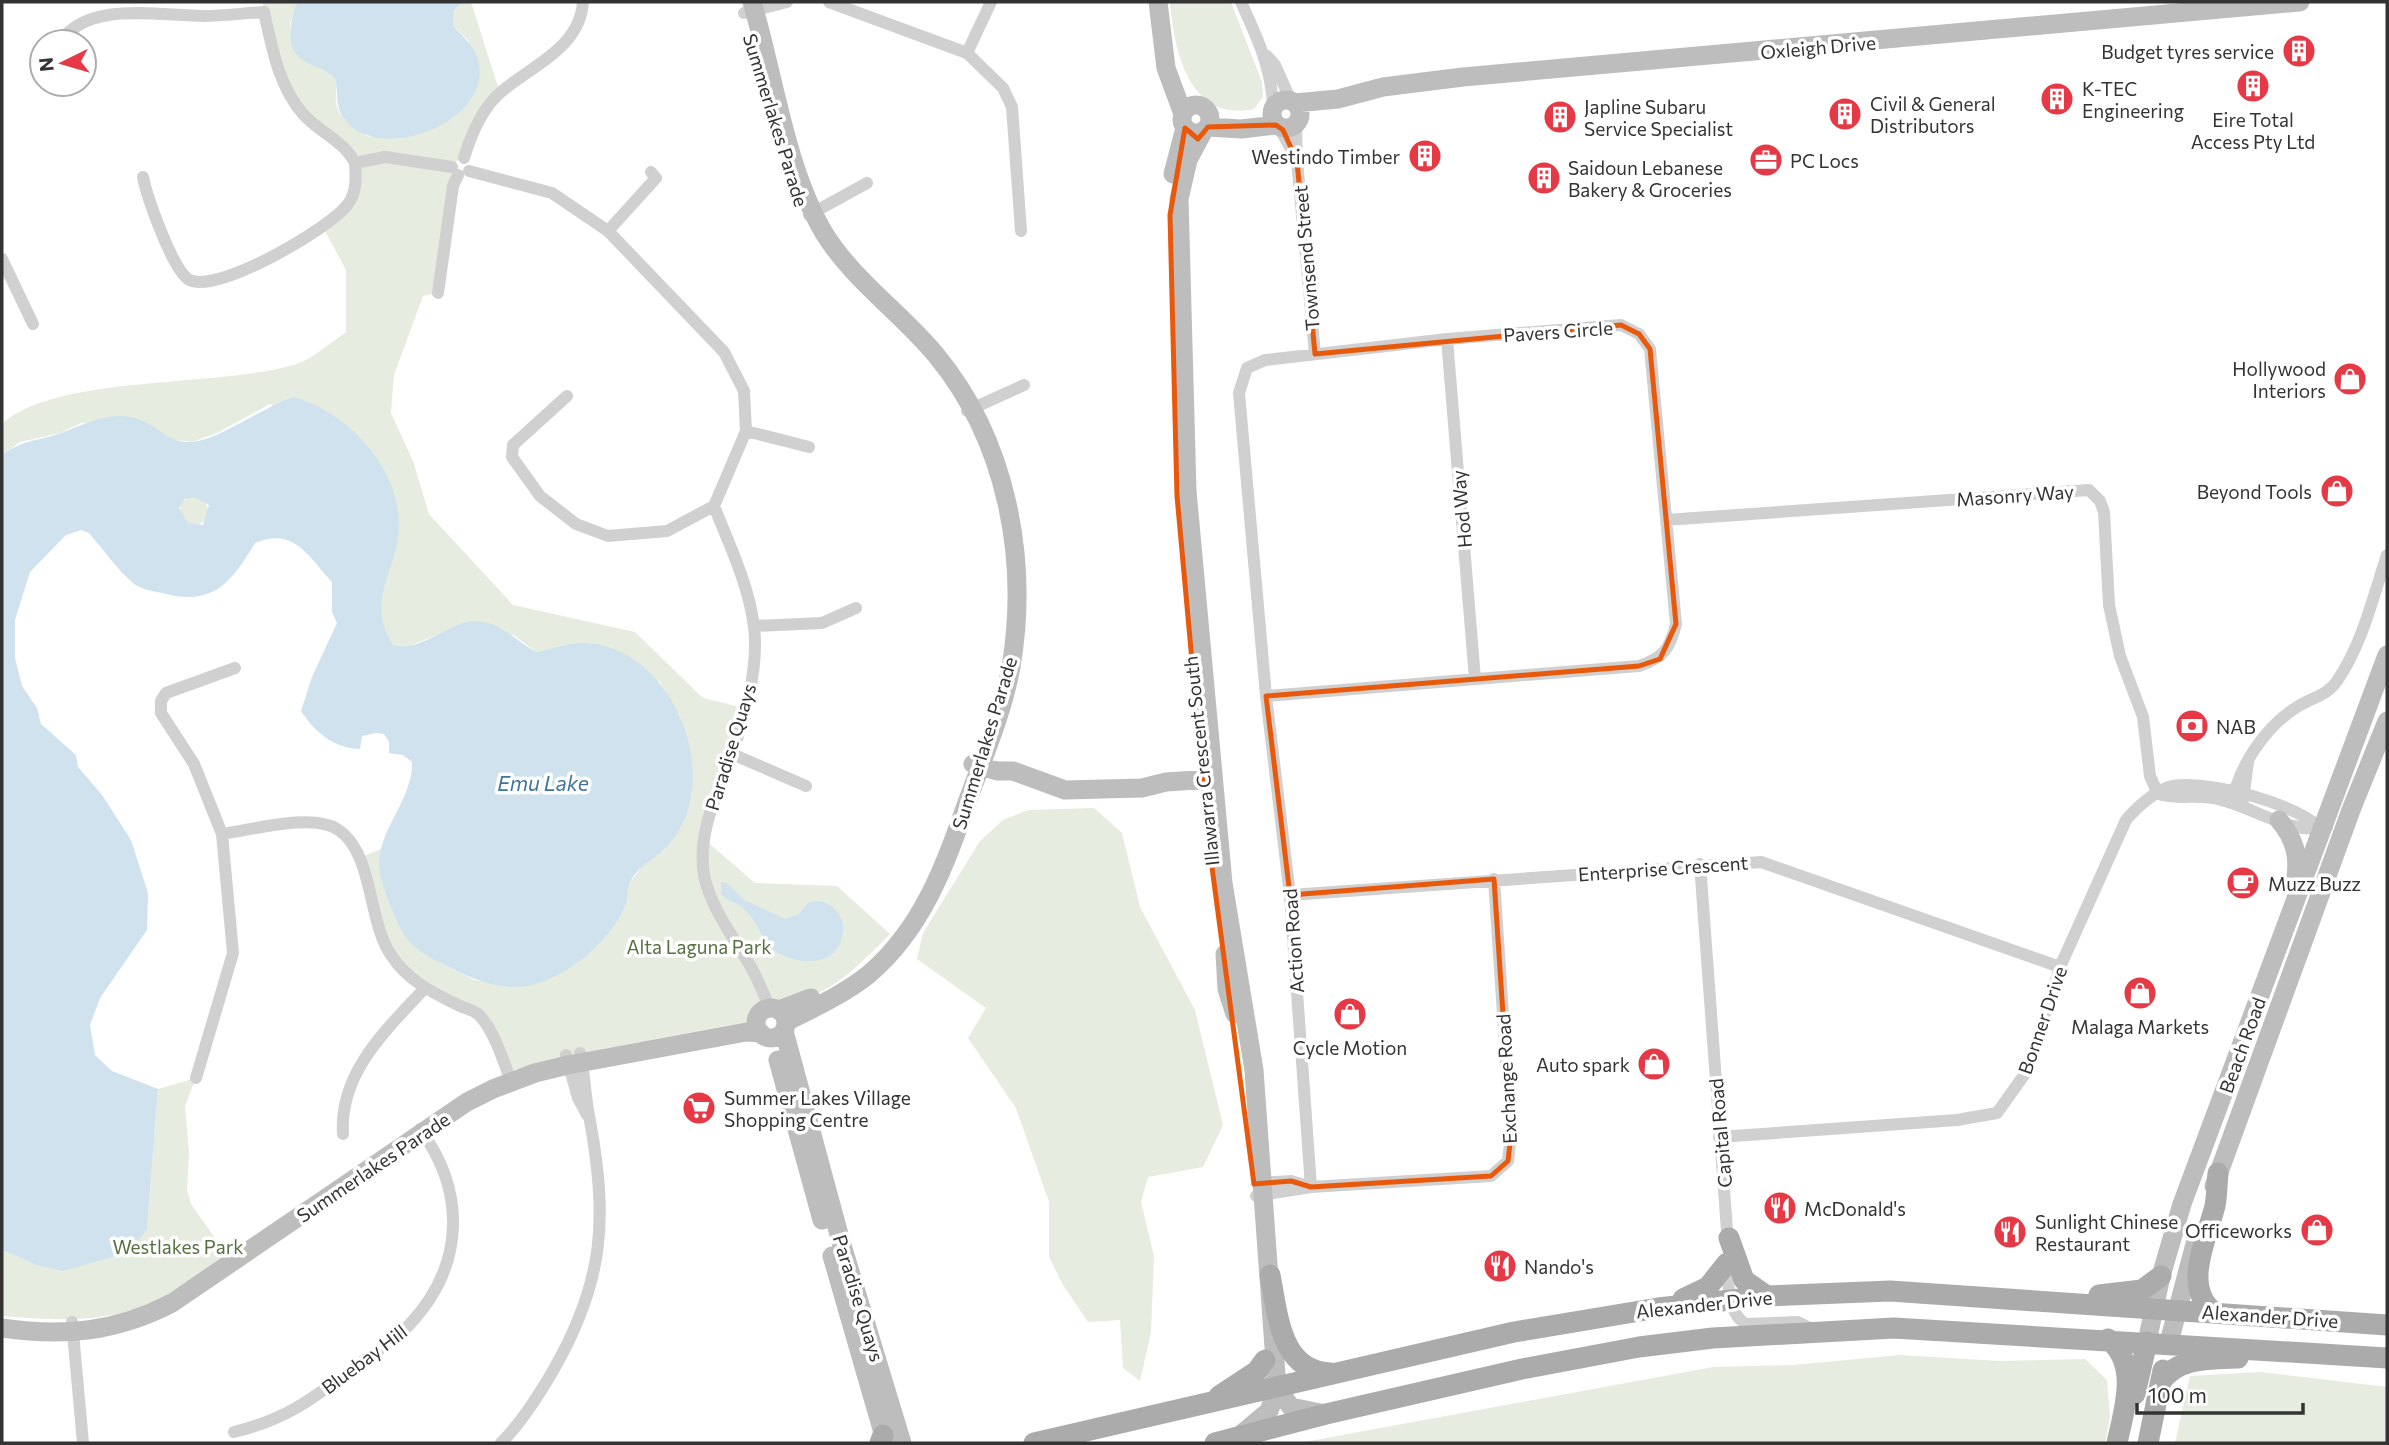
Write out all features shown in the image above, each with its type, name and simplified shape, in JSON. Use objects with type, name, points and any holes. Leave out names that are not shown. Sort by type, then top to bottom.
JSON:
[{"type":"main road","points":[[2215,1313],[2201,1299],[2197,1284],[2216,1203],[2218,1173]]},
{"type":"main road","points":[[1729,1238],[1744,1280],[1768,1296]]},
{"type":"main road","points":[[1658,1308],[1700,1292],[1716,1279],[1727,1263]]},
{"type":"main road","points":[[1270,1275],[1284,1338],[1292,1357],[1312,1371],[1340,1374]]},
{"type":"main road","points":[[2014,1297],[2046,1292],[2080,1296],[2118,1294],[2150,1287],[2161,1276]]},
{"type":"main road","name":"Alexander Drive","points":[[1034,1443],[1277,1389],[1514,1332],[1658,1308],[1768,1296],[1890,1291],[2014,1297],[2387,1325]]},
{"type":"main road","name":"Alexander Drive","points":[[1215,1443],[1326,1414],[1522,1369],[1639,1347],[1713,1338],[1894,1328],[2169,1342],[2387,1358]]},
{"type":"main road","points":[[2108,1339],[2121,1352],[2127,1375],[2126,1402],[2117,1443]]},
{"type":"main road","name":"Beach Road","points":[[2124,1443],[2147,1342]]},
{"type":"main road","name":"Beach Road","points":[[2148,1443],[2169,1342]]},
{"type":"main road","points":[[2161,1382],[2174,1367],[2185,1363],[2324,1354]]},
{"type":"main road","points":[[1191,1408],[1227,1392],[1257,1371],[1265,1360]]},
{"type":"street","points":[[438,293],[460,171],[468,161],[464,158],[484,111],[500,93],[558,51],[575,28],[583,2]]},
{"type":"street","points":[[748,7],[787,2]]},
{"type":"street","points":[[830,2],[967,53],[1003,88],[1012,107],[1021,231]]},
{"type":"street","points":[[967,53],[991,2]]},
{"type":"street","points":[[1158,2],[1169,79],[1198,119]]},
{"type":"street","name":"Townsend Street","points":[[1241,2],[1285,114]]},
{"type":"street","name":"Oxleigh Drive","points":[[1198,119],[1241,129],[1383,87],[1463,77],[2300,2]]},
{"type":"street","name":"Summerlakes Parade","points":[[2,1328],[73,1327],[118,1315],[164,1297],[420,1130],[465,1094],[509,1077],[574,1059],[771,1022],[835,986],[871,958],[898,928],[919,898],[935,867],[979,758],[1010,671],[1017,625],[1018,576],[1015,541],[993,454],[936,355],[839,255],[810,215],[748,7]]},
{"type":"street","points":[[73,28],[78,23],[95,17],[143,12],[210,16],[264,12],[279,74],[289,94],[303,114],[341,143],[355,163],[354,192],[340,213],[257,265],[208,284],[196,283],[180,270],[150,205],[143,177]]},
{"type":"street","name":"Townsend Street","points":[[1262,50],[1275,65],[1297,161],[1315,354]]},
{"type":"street","name":"Illawarra Crescent South","points":[[1198,119],[1174,167],[1170,215],[1177,496],[1227,989],[1238,1030],[1270,1275],[1277,1389]]},
{"type":"street","points":[[355,163],[384,157],[460,171],[552,193],[608,231],[724,352],[744,391],[746,431],[713,506],[667,531],[608,536],[576,524],[540,496],[512,457],[513,445],[567,396]]},
{"type":"street","points":[[608,231],[656,178],[651,172]]},
{"type":"street","points":[[810,215],[866,183]]},
{"type":"street","points":[[2,259],[33,324]]},
{"type":"street","name":"Pavers Circle","points":[[1621,325],[1639,334],[1650,349],[1676,624],[1672,642],[1660,659],[1639,666],[1266,696],[1239,393],[1247,368],[1265,360],[1447,340],[1621,325]]},
{"type":"street","name":"Hod Way","points":[[1447,340],[1475,679]]},
{"type":"street","points":[[968,411],[1024,384]]},
{"type":"street","points":[[746,431],[809,447]]},
{"type":"street","name":"Masonry Way","points":[[1666,520],[2088,490],[2100,501],[2104,512],[2109,605],[2120,656],[2143,717],[2150,776],[2158,794]]},
{"type":"street","name":"Paradise Quays","points":[[713,506],[735,557],[754,626],[749,690],[732,754],[702,837],[704,875],[717,912],[758,982],[806,1140],[888,1441]]},
{"type":"street","points":[[2238,799],[2248,762],[2271,727],[2298,706],[2324,695],[2337,682],[2353,653],[2387,555]]},
{"type":"street","points":[[754,626],[822,623],[856,608]]},
{"type":"street","name":"Beach Road","points":[[2147,1342],[2161,1276],[2182,1204],[2387,655]]},
{"type":"street","points":[[196,1078],[233,953],[222,834],[194,764],[161,713],[161,701],[166,693],[235,668]]},
{"type":"street","name":"Action Road","points":[[1266,696],[1290,894],[1311,1187]]},
{"type":"street","name":"Beach Road","points":[[2169,1342],[2176,1310],[2218,1173],[2351,810],[2387,721]]},
{"type":"street","points":[[732,754],[806,786]]},
{"type":"street","points":[[979,758],[1065,790],[1142,788],[1166,782],[1207,785]]},
{"type":"street","name":"Bonner Drive","points":[[1719,1137],[1957,1120],[1997,1112],[2015,1093],[2027,1071],[2060,967],[2126,820],[2136,808],[2171,786],[2238,799],[2311,818],[2321,828]]},
{"type":"street","name":"Bonner Drive","points":[[2238,799],[2279,820],[2306,830],[2321,828]]},
{"type":"street","points":[[2334,857],[2329,840],[2321,828],[2338,822],[2351,810]]},
{"type":"street","points":[[2279,820],[2290,834],[2297,860],[2286,924]]},
{"type":"street","points":[[222,834],[313,821],[337,829],[355,846],[379,931],[390,954],[405,973],[425,988],[477,1013],[486,1025],[509,1077]]},
{"type":"street","name":"Enterprise Crescent","points":[[1290,894],[1700,864],[1761,862],[2060,967]]},
{"type":"street","name":"Capital Road","points":[[1700,864],[1719,1137],[1729,1238],[1727,1263],[1732,1300]]},
{"type":"street","name":"Exchange Road","points":[[1259,1189],[1291,1181],[1311,1187],[1492,1176],[1508,1161],[1511,1135],[1494,879]]},
{"type":"street","points":[[343,1134],[342,1110],[350,1085],[376,1041],[425,988]]},
{"type":"street","points":[[2223,1097],[2233,1091],[2245,1058],[2257,1047],[2265,1046]]},
{"type":"street","points":[[501,1443],[543,1387],[568,1343],[584,1309],[595,1271],[601,1227],[601,1188],[589,1118],[574,1059]]},
{"type":"street","name":"Bluebay Hill","points":[[234,1432],[282,1418],[304,1405],[408,1327],[432,1298],[447,1268],[453,1242],[454,1219],[447,1182],[420,1130]]},
{"type":"street","name":"Illawarra Crescent South","points":[[1259,1189],[1266,1371],[1291,1407],[1326,1414]]},
{"type":"street","points":[[1732,1300],[1735,1314],[1746,1324],[1798,1322],[1816,1331]]},
{"type":"street","name":"Summerlakes Parade","points":[[2,1318],[73,1327]]},
{"type":"street","points":[[73,1327],[83,1443]]},
{"type":"street","points":[[1238,1437],[1269,1411],[1277,1389]]},
{"type":"highlighted area","points":[[1276,125],[1283,130],[1297,161],[1315,354],[1621,325],[1639,334],[1650,349],[1676,624],[1660,659],[1639,666],[1266,696],[1290,895],[1494,879],[1511,1135],[1508,1161],[1491,1176],[1311,1187],[1291,1181],[1254,1184],[1208,837],[1177,496],[1170,215],[1185,128],[1198,139],[1208,127]]},
{"type":"green space","name":"Alta Laguna Park","points":[[262,2],[297,2],[290,24],[290,39],[320,69],[328,71],[335,78],[336,101],[340,114],[353,128],[370,137],[469,41],[453,26],[454,11],[461,2],[471,2],[500,93],[460,158],[453,164],[438,293],[423,296],[394,375],[391,413],[413,461],[429,514],[513,605],[635,632],[703,698],[744,708],[703,838],[755,883],[837,886],[890,934],[855,968],[825,990],[774,1005],[761,1013],[757,1020],[580,1053],[507,1072],[486,1025],[425,988],[390,954],[359,858],[381,849],[379,869],[437,961],[474,980],[519,987],[624,908],[630,882],[645,863],[666,849],[691,759],[680,716],[660,682],[588,643],[536,652],[515,636],[462,624],[405,648],[393,645],[383,630],[380,603],[399,528],[395,499],[386,474],[270,404],[217,433],[192,442],[169,439],[143,421],[81,423],[60,433],[20,442],[2,455],[2,424],[27,408],[60,397],[99,389],[226,376],[297,364],[346,332],[346,270],[322,225],[349,204],[355,163],[289,94]]},
{"type":"green space","points":[[1170,2],[1231,2],[1262,82],[1263,97],[1254,109],[1232,110],[1214,105],[1200,94],[1181,61]]},
{"type":"green space","points":[[194,497],[204,501],[208,511],[204,521],[194,525],[184,521],[180,511],[184,501]]},
{"type":"green space","points":[[1094,808],[1122,833],[1140,907],[1195,1010],[1223,1125],[1203,1167],[1148,1177],[1141,1202],[1154,1256],[1151,1332],[1140,1381],[1123,1368],[1120,1320],[1088,1322],[1063,1285],[1049,1257],[1049,1202],[1016,1108],[968,1038],[986,1008],[917,959],[923,933],[980,841],[1003,820],[1028,810]]},
{"type":"green space","name":"Westlakes Park","points":[[196,1078],[185,1106],[189,1153],[187,1190],[191,1204],[227,1255],[172,1293],[124,1312],[65,1319],[2,1316],[2,1250],[36,1265],[147,1229],[158,1089]]},
{"type":"green space","points":[[1900,1355],[1999,1361],[2085,1359],[2107,1380],[2110,1417],[2105,1443],[1299,1443],[1713,1367],[1793,1365]]},
{"type":"green space","points":[[2260,1372],[2387,1387],[2387,1443],[2175,1443],[2190,1376]]},
{"type":"water","points":[[297,2],[461,2],[454,11],[453,26],[469,42],[476,54],[479,78],[471,99],[455,116],[433,129],[408,137],[383,138],[361,133],[341,114],[335,78],[306,62],[294,50],[290,35]]},
{"type":"water","name":"Emu Lake","points":[[294,397],[333,415],[367,445],[390,483],[397,504],[399,526],[394,558],[382,599],[382,613],[385,629],[393,645],[416,644],[460,624],[483,622],[504,631],[536,652],[588,643],[616,650],[640,664],[660,684],[676,708],[687,735],[692,763],[692,792],[685,818],[668,846],[633,876],[625,905],[607,935],[565,971],[533,985],[518,987],[488,983],[461,973],[427,956],[408,940],[393,912],[380,873],[380,853],[407,789],[412,762],[403,755],[389,753],[389,742],[384,734],[362,736],[360,749],[341,746],[312,726],[301,711],[312,677],[337,623],[332,612],[332,582],[308,554],[290,541],[280,538],[255,543],[238,570],[219,588],[195,597],[180,597],[135,584],[120,571],[89,533],[81,530],[66,535],[30,572],[15,620],[15,658],[22,686],[37,708],[41,724],[76,755],[78,767],[102,795],[131,840],[148,893],[147,930],[100,998],[90,1025],[95,1055],[112,1071],[158,1089],[147,1229],[130,1252],[63,1271],[36,1265],[2,1250],[2,455],[25,443],[111,416],[132,417],[184,442],[202,440],[228,430]],"holes":[[[194,497],[209,505],[203,525],[188,523],[179,508],[185,499]]]},
{"type":"water","points":[[721,882],[727,883],[744,900],[785,919],[799,914],[808,903],[817,901],[830,906],[837,912],[843,924],[839,947],[826,958],[817,960],[798,960],[780,954],[768,944],[748,913],[721,894]]},
{"type":"place","name":"Budget tyres service","points":[[2299,51]]},
{"type":"place","name":"Eire Total Access Pty Ltd","points":[[2253,86]]},
{"type":"place","name":"K-TEC Engineering","points":[[2057,99]]},
{"type":"place","name":"Civil & General Distributors","points":[[1845,114]]},
{"type":"place","name":"Japline Subaru Service Specialist","points":[[1560,117]]},
{"type":"place","name":"Westindo Timber","points":[[1425,156]]},
{"type":"place","name":"PC Locs","points":[[1766,160]]},
{"type":"place","name":"Saidoun Lebanese Bakery & Groceries","points":[[1544,178]]},
{"type":"place","name":"Hollywood Interiors","points":[[2350,379]]},
{"type":"place","name":"Beyond Tools","points":[[2337,491]]},
{"type":"place","name":"NAB","points":[[2192,726]]},
{"type":"place","name":"Muzz Buzz","points":[[2243,883]]},
{"type":"place","name":"Malaga Markets","points":[[2140,993]]},
{"type":"place","name":"Cycle Motion","points":[[1350,1014]]},
{"type":"place","name":"Auto spark","points":[[1654,1064]]},
{"type":"place","name":"Summer Lakes Village Shopping Centre","points":[[699,1108]]},
{"type":"place","name":"McDonald's","points":[[1780,1208]]},
{"type":"place","name":"Officeworks","points":[[2317,1230]]},
{"type":"place","name":"Sunlight Chinese Restaurant","points":[[2010,1232]]},
{"type":"place","name":"Nando's","points":[[1500,1266]]}]
